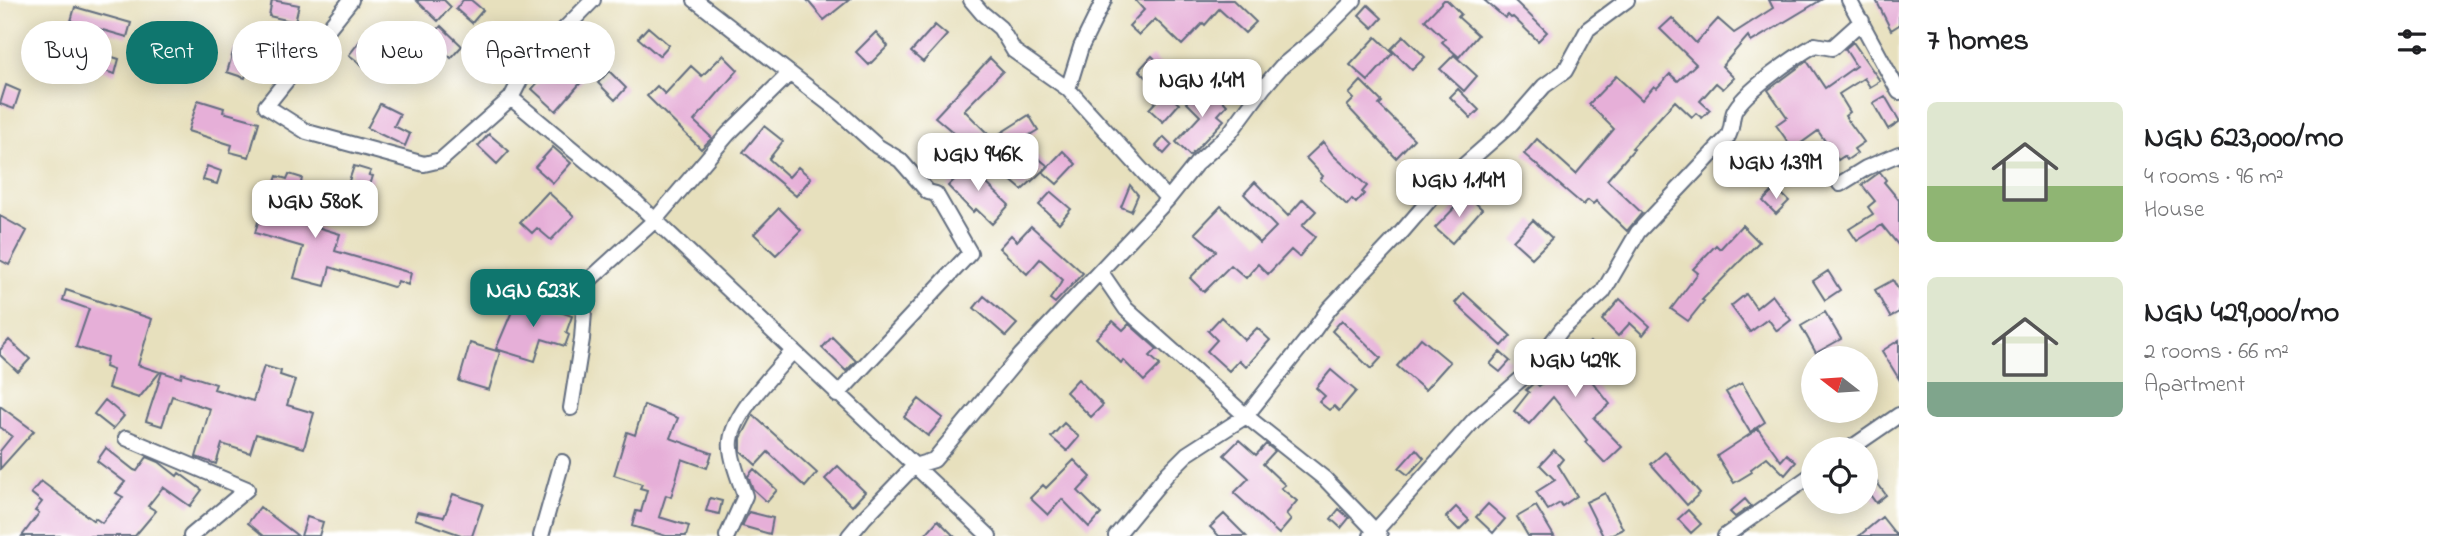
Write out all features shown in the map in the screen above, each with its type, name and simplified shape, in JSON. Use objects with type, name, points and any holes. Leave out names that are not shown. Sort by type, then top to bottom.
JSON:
[{"type":"street","points":[[351,0],[266,106],[307,132],[424,164],[441,160],[511,98],[527,67],[593,0]]},
{"type":"street","points":[[695,0],[836,109],[877,146],[900,160],[928,192],[936,194],[970,253],[837,395]]},
{"type":"street","points":[[971,0],[1000,28],[1014,51],[1068,89],[1168,199]]},
{"type":"street","points":[[1068,89],[1081,47],[1104,0]]},
{"type":"street","points":[[849,536],[914,466],[934,460],[1021,355],[1168,199],[1196,164],[1229,134],[1281,67],[1316,38],[1354,0]]},
{"type":"street","points":[[1116,536],[1187,454],[1247,416],[1329,309],[1445,182],[1511,124],[1544,86],[1565,71],[1588,29],[1627,0]]},
{"type":"street","points":[[1849,0],[1899,92]]},
{"type":"street","points":[[1100,271],[1126,309],[1247,416],[1325,479],[1375,534],[1475,419],[1529,372],[1562,329],[1603,292],[1638,232],[1727,138],[1731,132],[1734,113],[1742,101],[1789,60],[1815,45],[1832,48],[1862,21]]},
{"type":"street","points":[[571,408],[582,339],[586,283],[654,221],[728,134],[789,74]]},
{"type":"street","points":[[511,98],[637,203],[718,277],[792,352],[989,536]]},
{"type":"street","points":[[1840,184],[1899,153]]},
{"type":"street","points":[[727,536],[745,496],[730,447],[735,427],[751,400],[792,352]]},
{"type":"street","points":[[1867,437],[1899,415]]},
{"type":"street","points":[[125,438],[247,489],[191,536]]},
{"type":"street","points":[[933,484],[934,460]]},
{"type":"street","points":[[541,536],[562,462]]},
{"type":"street","points":[[1725,536],[1801,482]]},
{"type":"building","points":[[272,0],[299,5],[295,21],[269,16]]},
{"type":"building","points":[[416,0],[444,0],[451,7],[438,21]]},
{"type":"building","points":[[463,0],[471,0],[483,10],[474,21],[470,21],[456,9]]},
{"type":"building","points":[[807,0],[849,0],[824,20]]},
{"type":"building","points":[[1135,0],[1233,0],[1256,22],[1245,33],[1219,9],[1182,45],[1155,19],[1139,35],[1129,26],[1144,10]]},
{"type":"building","points":[[1444,0],[1461,14],[1458,17],[1478,35],[1459,57],[1442,42],[1445,39],[1425,20]]},
{"type":"building","points":[[1484,0],[1514,0],[1547,32],[1538,41],[1513,17],[1508,15],[1505,18]]},
{"type":"building","points":[[1769,0],[1821,0],[1751,42],[1748,36],[1722,66],[1734,78],[1723,89],[1716,83],[1700,101],[1710,110],[1702,118],[1696,113],[1692,117],[1675,101],[1632,148],[1634,149],[1607,180],[1642,213],[1627,231],[1596,201],[1593,204],[1588,200],[1583,205],[1524,154],[1537,139],[1576,174],[1614,129],[1589,104],[1616,76],[1642,100],[1670,74],[1678,81],[1696,64],[1660,29],[1672,18],[1696,43],[1718,19],[1734,33],[1773,8]]},
{"type":"building","points":[[1876,0],[1899,0],[1899,25],[1891,30]]},
{"type":"building","points":[[1368,5],[1382,18],[1373,28],[1359,15]]},
{"type":"building","points":[[75,7],[126,22],[126,37],[112,33],[112,21],[71,21]]},
{"type":"building","points":[[935,25],[947,35],[923,62],[911,52]]},
{"type":"building","points":[[648,27],[669,45],[659,56],[638,38]]},
{"type":"building","points":[[447,32],[461,45],[451,58],[447,54]]},
{"type":"building","points":[[876,32],[888,46],[869,65],[856,52]]},
{"type":"building","points":[[1404,36],[1425,57],[1412,70],[1391,49]]},
{"type":"building","points":[[1376,37],[1393,53],[1368,81],[1350,65]]},
{"type":"building","points":[[1853,42],[1880,81],[1870,87],[1864,78],[1839,94],[1850,112],[1845,116],[1864,142],[1854,149],[1857,153],[1847,160],[1844,156],[1838,160],[1818,131],[1793,149],[1776,125],[1787,117],[1768,90],[1807,61],[1825,88],[1856,66],[1845,49]]},
{"type":"building","points":[[356,46],[356,60],[349,55]]},
{"type":"building","points":[[723,55],[738,70],[694,121],[712,138],[701,149],[647,96],[657,86],[665,94],[691,66],[702,76]]},
{"type":"building","points":[[1454,55],[1477,76],[1464,91],[1440,69]]},
{"type":"building","points":[[232,56],[232,74],[227,72]]},
{"type":"building","points":[[1152,56],[1162,66],[1149,80],[1139,70]]},
{"type":"building","points":[[112,57],[119,59],[115,74],[112,73]]},
{"type":"building","points":[[990,58],[1003,71],[964,110],[991,137],[973,156],[960,143],[962,140],[935,117]]},
{"type":"building","points":[[615,77],[626,88],[615,100],[599,84],[615,84]]},
{"type":"building","points":[[1361,81],[1382,102],[1379,105],[1414,139],[1396,158],[1347,106],[1354,99],[1349,94]]},
{"type":"building","points":[[1206,83],[1227,105],[1218,115],[1224,120],[1190,156],[1176,142],[1200,116],[1186,102]]},
{"type":"building","points":[[536,84],[580,84],[556,111],[532,89]]},
{"type":"building","points":[[6,85],[20,91],[14,109],[0,104]]},
{"type":"building","points":[[1458,89],[1479,110],[1471,118],[1450,97]]},
{"type":"building","points":[[1165,92],[1179,104],[1163,122],[1149,109]]},
{"type":"building","points":[[1885,96],[1899,120],[1888,129],[1873,103]]},
{"type":"building","points":[[198,100],[224,108],[223,112],[259,122],[249,157],[230,152],[232,145],[188,131]]},
{"type":"building","points":[[380,104],[400,114],[394,126],[410,134],[405,146],[367,128]]},
{"type":"building","points":[[1029,115],[1038,130],[1008,148],[999,134]]},
{"type":"building","points":[[764,126],[783,141],[769,159],[789,177],[798,167],[811,178],[796,196],[743,152]]},
{"type":"building","points":[[489,134],[509,151],[497,164],[478,146]]},
{"type":"building","points":[[1164,137],[1172,145],[1164,154],[1156,146]]},
{"type":"building","points":[[1323,142],[1333,155],[1367,186],[1356,203],[1352,199],[1347,205],[1320,180],[1323,176],[1306,158]]},
{"type":"building","points":[[553,147],[571,163],[553,183],[535,167]]},
{"type":"building","points":[[1803,149],[1818,172],[1799,184],[1784,161]]},
{"type":"building","points":[[1063,151],[1076,164],[1057,184],[1043,172]]},
{"type":"building","points":[[1032,153],[1048,166],[1022,190],[1008,178]]},
{"type":"building","points":[[973,161],[986,177],[983,180],[1009,205],[992,224],[976,209],[973,212],[948,186]]},
{"type":"building","points":[[207,166],[221,171],[217,184],[203,180]]},
{"type":"building","points":[[354,166],[371,171],[369,175],[373,176],[368,191],[348,184]]},
{"type":"building","points":[[1423,166],[1425,178],[1409,180],[1408,168]]},
{"type":"building","points":[[1880,172],[1886,180],[1884,182],[1899,200],[1899,246],[1882,225],[1857,241],[1849,229],[1873,214],[1868,207],[1875,201],[1862,185]]},
{"type":"building","points":[[289,174],[302,178],[301,183],[308,185],[297,221],[340,234],[335,251],[411,273],[408,285],[398,281],[393,287],[330,267],[325,286],[294,278],[303,247],[255,233],[261,211],[265,212],[277,176],[287,179]]},
{"type":"building","points":[[1255,182],[1288,216],[1303,199],[1316,211],[1302,226],[1315,237],[1299,257],[1291,250],[1268,274],[1258,264],[1246,278],[1231,265],[1204,292],[1190,278],[1216,251],[1195,233],[1221,206],[1260,243],[1276,227],[1244,194]]},
{"type":"building","points":[[1130,185],[1138,195],[1131,211],[1121,207]]},
{"type":"building","points":[[1776,188],[1789,201],[1776,214],[1763,201]]},
{"type":"building","points":[[548,192],[574,216],[551,240],[537,228],[532,233],[520,222]]},
{"type":"building","points":[[1051,192],[1071,209],[1059,223],[1039,205]]},
{"type":"building","points":[[1467,195],[1482,209],[1452,243],[1435,228]]},
{"type":"building","points":[[779,208],[801,230],[776,255],[754,234]]},
{"type":"building","points":[[0,216],[27,231],[9,265],[0,260]]},
{"type":"building","points":[[1533,220],[1552,238],[1532,258],[1513,241]]},
{"type":"building","points":[[1742,225],[1759,242],[1702,300],[1704,301],[1688,321],[1671,309],[1698,273],[1693,269],[1716,245],[1720,249]]},
{"type":"building","points":[[1031,226],[1083,273],[1055,303],[1050,299],[1063,280],[1040,259],[1027,274],[999,248],[1011,235],[1017,241]]},
{"type":"building","points":[[1828,271],[1840,290],[1825,300],[1813,281]]},
{"type":"building","points":[[1893,280],[1899,291],[1899,312],[1890,317],[1875,290]]},
{"type":"building","points":[[66,290],[152,319],[138,365],[160,372],[139,398],[108,388],[113,370],[105,367],[107,357],[76,347],[89,309],[63,300]]},
{"type":"building","points":[[1464,293],[1511,336],[1502,346],[1455,303]]},
{"type":"building","points":[[1746,294],[1756,308],[1772,295],[1791,320],[1777,331],[1768,319],[1750,332],[1731,306]]},
{"type":"building","points":[[514,296],[572,316],[565,346],[542,339],[535,361],[496,349],[513,309],[510,308]]},
{"type":"building","points":[[984,296],[1017,324],[1006,336],[974,308]]},
{"type":"building","points":[[1620,299],[1650,326],[1643,335],[1630,323],[1618,336],[1602,320]]},
{"type":"building","points":[[1825,312],[1841,339],[1828,346],[1812,346],[1801,326]]},
{"type":"building","points":[[1221,317],[1245,340],[1257,328],[1270,340],[1246,367],[1239,360],[1229,371],[1207,351],[1217,340],[1208,331]]},
{"type":"building","points":[[1342,320],[1381,358],[1371,369],[1332,331]]},
{"type":"building","points":[[1113,321],[1123,330],[1129,324],[1157,349],[1150,356],[1160,365],[1144,381],[1096,338]]},
{"type":"building","points":[[832,337],[856,361],[846,371],[822,348]]},
{"type":"building","points":[[1421,338],[1450,362],[1425,390],[1397,366]]},
{"type":"building","points":[[9,340],[30,359],[18,372],[0,355],[0,350]]},
{"type":"building","points":[[1899,340],[1899,379],[1882,351]]},
{"type":"building","points":[[1590,342],[1605,356],[1587,375],[1610,404],[1594,418],[1622,447],[1605,463],[1585,442],[1587,440],[1553,397],[1529,424],[1514,411],[1529,392],[1526,390],[1535,382],[1539,386],[1559,371],[1553,363],[1568,351],[1574,359]]},
{"type":"building","points":[[470,343],[500,352],[489,390],[459,381]]},
{"type":"building","points":[[1500,352],[1510,361],[1500,372],[1490,364]]},
{"type":"building","points":[[264,366],[281,371],[280,375],[295,380],[287,405],[314,413],[304,448],[256,434],[250,453],[222,444],[216,464],[196,457],[210,409],[172,396],[162,426],[146,421],[162,372],[181,378],[182,373],[216,384],[214,389],[253,401]]},
{"type":"building","points":[[1331,370],[1356,391],[1339,411],[1334,406],[1329,410],[1319,402],[1325,396],[1316,388]]},
{"type":"building","points":[[1078,379],[1103,405],[1091,417],[1066,392]]},
{"type":"building","points":[[1742,383],[1765,422],[1750,432],[1726,392]]},
{"type":"building","points":[[919,399],[943,418],[928,436],[904,417]]},
{"type":"building","points":[[105,400],[124,416],[113,429],[94,414]]},
{"type":"building","points":[[644,405],[678,418],[670,438],[712,453],[707,468],[682,459],[671,497],[666,495],[659,517],[689,526],[686,536],[666,536],[632,526],[636,511],[641,512],[647,490],[640,488],[642,484],[614,475],[627,432],[635,435]]},
{"type":"building","points":[[0,406],[34,431],[0,469],[0,451],[12,436],[0,427]]},
{"type":"building","points":[[753,415],[817,473],[805,487],[768,452],[756,465],[741,451],[741,438]]},
{"type":"building","points":[[1064,423],[1079,437],[1067,451],[1051,437]]},
{"type":"building","points":[[1758,429],[1781,461],[1787,454],[1796,462],[1785,475],[1767,457],[1751,469],[1752,472],[1734,483],[1717,456]]},
{"type":"building","points":[[1239,440],[1256,455],[1266,444],[1275,451],[1263,464],[1285,485],[1281,488],[1297,501],[1286,514],[1291,520],[1279,534],[1234,493],[1249,478],[1224,455]]},
{"type":"building","points":[[106,448],[134,470],[137,471],[147,457],[159,462],[177,476],[179,473],[202,490],[190,506],[163,487],[148,506],[156,511],[135,536],[22,536],[39,513],[35,511],[42,502],[31,493],[41,481],[94,521],[95,518],[102,523],[123,497],[116,493],[125,482],[97,461]]},
{"type":"building","points":[[1416,449],[1424,458],[1408,475],[1399,468]]},
{"type":"building","points":[[1554,450],[1563,459],[1558,465],[1577,496],[1562,506],[1560,503],[1548,510],[1536,492],[1555,480],[1540,465]]},
{"type":"building","points":[[1665,452],[1700,493],[1687,505],[1651,464]]},
{"type":"building","points":[[1074,460],[1091,477],[1078,491],[1101,514],[1089,527],[1062,499],[1048,515],[1030,498],[1043,485],[1046,488]]},
{"type":"building","points":[[838,466],[865,492],[852,506],[825,479]]},
{"type":"building","points":[[754,469],[777,490],[767,502],[753,489],[748,476]]},
{"type":"building","points":[[1878,484],[1886,495],[1878,501]]},
{"type":"building","points":[[1605,493],[1623,529],[1608,536],[1603,536],[1586,502]]},
{"type":"building","points":[[453,494],[483,504],[472,536],[464,536],[415,519],[417,512],[444,517]]},
{"type":"building","points":[[710,498],[722,501],[719,514],[706,511]]},
{"type":"building","points":[[1745,499],[1751,506],[1735,517],[1730,512]]},
{"type":"building","points":[[1488,504],[1505,519],[1493,533],[1476,517]]},
{"type":"building","points":[[1536,506],[1554,536],[1528,536],[1517,517]]},
{"type":"building","points":[[260,507],[298,536],[264,536],[248,523]]},
{"type":"building","points":[[1456,507],[1469,520],[1459,530],[1446,517]]},
{"type":"building","points":[[1339,509],[1349,518],[1341,528],[1331,519]]},
{"type":"building","points":[[1688,510],[1701,524],[1691,533],[1678,519]]},
{"type":"building","points":[[749,512],[773,518],[770,534],[742,526]]},
{"type":"building","points":[[1224,514],[1246,536],[1219,536],[1210,527]]},
{"type":"building","points":[[307,517],[323,522],[319,536],[301,536]]},
{"type":"building","points":[[1882,517],[1897,536],[1859,536]]},
{"type":"building","points":[[938,520],[954,536],[924,536]]}]
